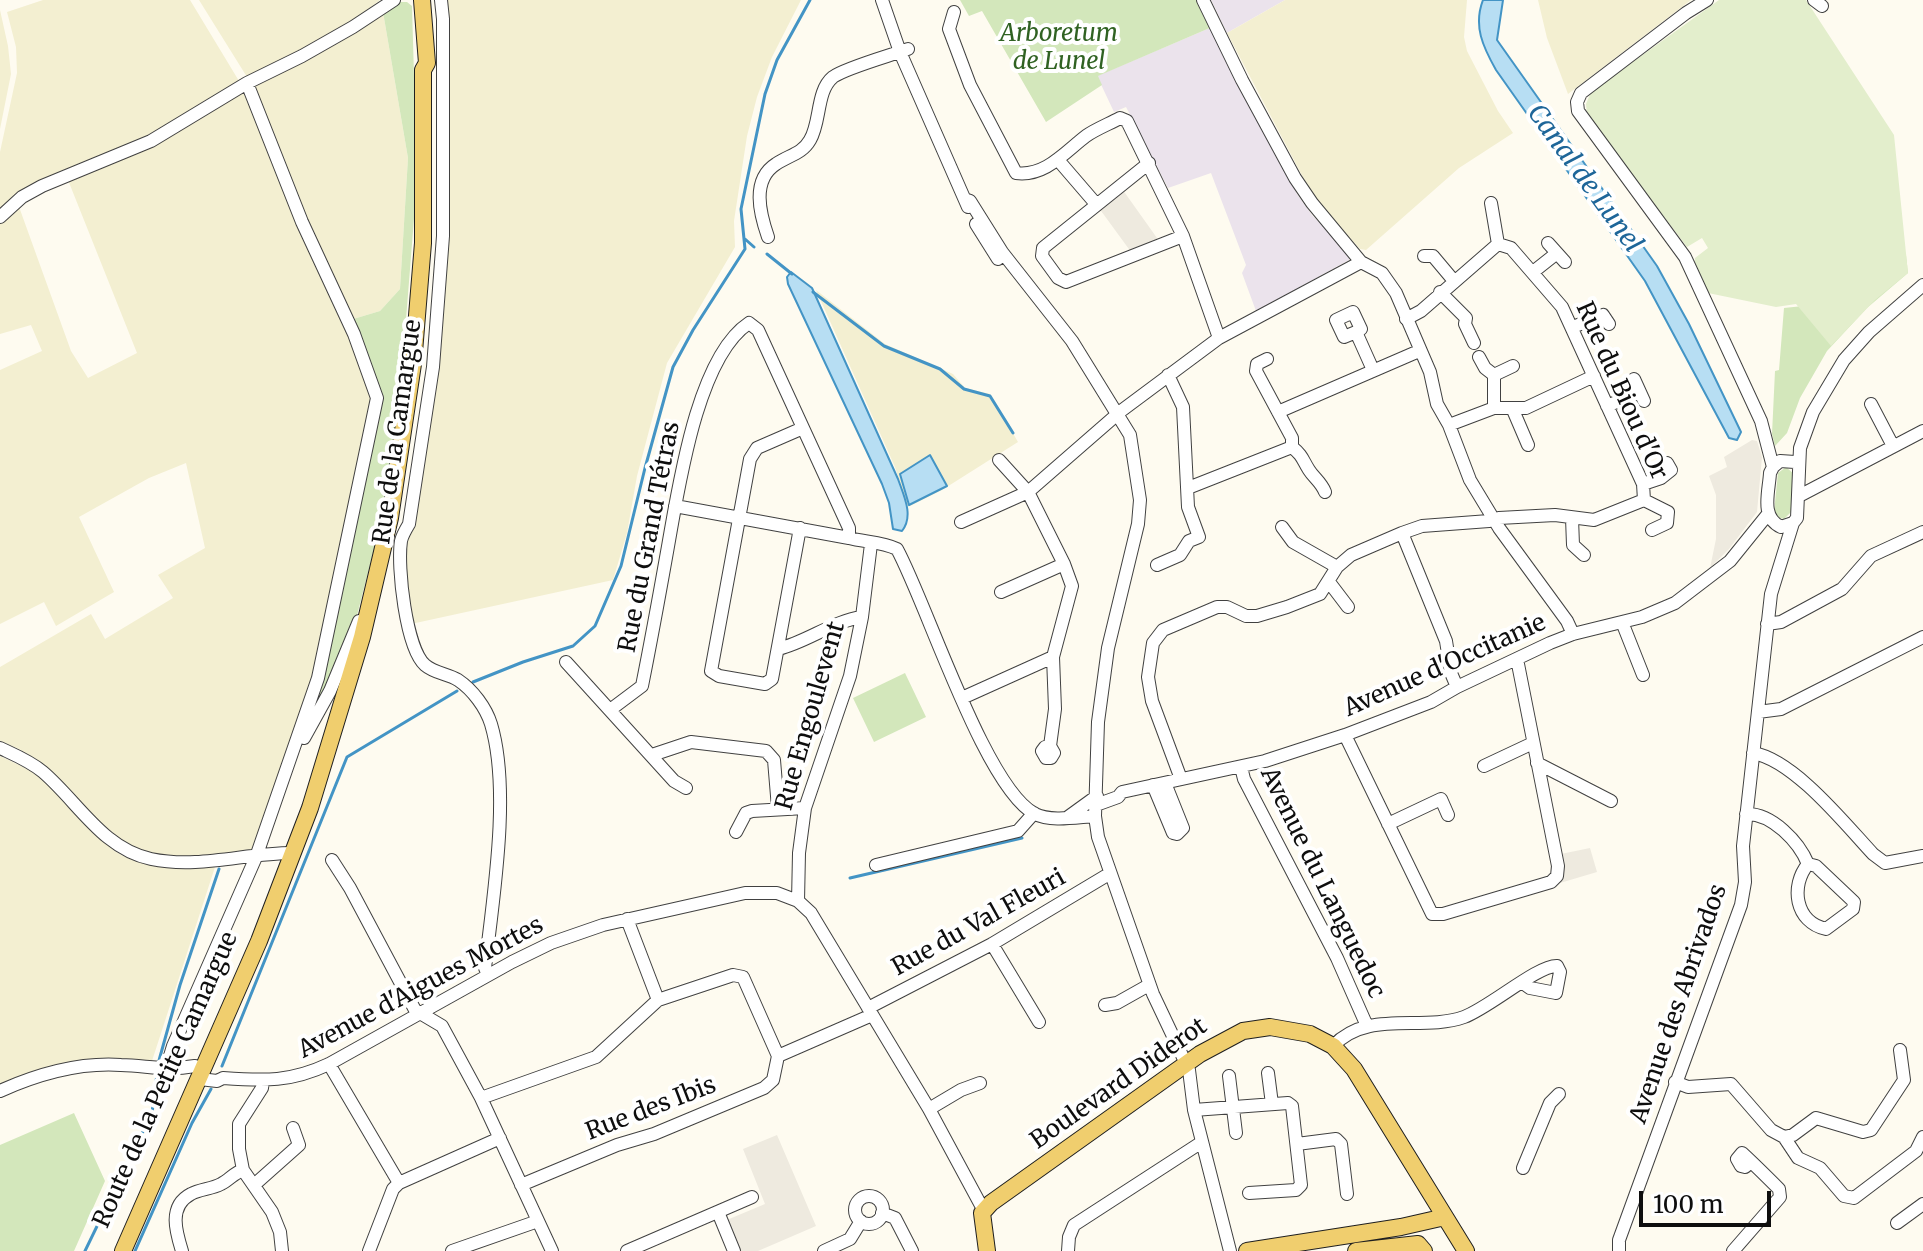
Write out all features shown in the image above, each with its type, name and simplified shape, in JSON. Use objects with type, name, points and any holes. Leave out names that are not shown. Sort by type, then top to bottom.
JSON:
[{"type":"main road","name":"Route de la Petite Camargue","points":[[415,0],[419,66],[423,70]]},
{"type":"main road","name":"Route de la Petite Camargue","points":[[123,1251],[292,853],[345,698],[376,577],[390,518],[413,364],[423,243],[423,70],[427,63],[422,0]]},
{"type":"main road","name":"Boulevard Diderot","points":[[984,1211],[1186,1063],[1225,1039],[1256,1028],[1270,1027],[1297,1031],[1333,1046],[1354,1069],[1466,1251]]},
{"type":"main road","name":"Route de la Petite Camargue","points":[[115,1251],[197,1073]]},
{"type":"main road","points":[[984,1211],[982,1217],[987,1251]]},
{"type":"main road","points":[[1247,1251],[1401,1227],[1445,1217]]},
{"type":"main road","points":[[1356,1251],[1418,1244],[1422,1251]]},
{"type":"street","points":[[368,0],[374,13]]},
{"type":"street","points":[[0,217],[22,197],[42,186],[132,151],[247,83],[302,56],[394,0]]},
{"type":"street","name":"Rue de la Camargue","points":[[441,0],[443,236],[433,367],[409,524],[401,540],[403,589],[412,644],[419,658],[432,670],[458,680],[469,690],[490,722],[498,771],[496,868],[485,968],[488,975]]},
{"type":"street","points":[[882,0],[933,125],[983,231],[1053,321],[1130,435],[1140,500],[1136,540],[1108,648],[1098,722],[1098,837],[1149,985],[1189,1070],[1194,1110],[1230,1251]]},
{"type":"street","points":[[888,0],[904,50]]},
{"type":"street","points":[[1203,0],[1295,178],[1361,262],[1382,273],[1396,293],[1430,372],[1437,404],[1449,425],[1470,480],[1573,634]]},
{"type":"street","points":[[1707,0],[1581,93],[1577,102],[1578,111],[1685,257],[1761,421],[1785,464],[1799,496],[1797,518],[1778,522],[1785,464],[1800,448],[1813,412],[1844,360],[1869,332],[1923,285]]},
{"type":"street","points":[[954,12],[949,29],[970,85],[1016,173],[1026,174],[1059,161],[1087,135],[1120,118],[1127,121],[1183,236],[1219,338]]},
{"type":"street","points":[[768,237],[759,211],[766,174],[774,164],[798,154],[806,146],[815,129],[823,93],[833,78],[904,50]]},
{"type":"street","points":[[170,1070],[173,1046],[256,857],[318,678],[377,398],[354,334],[302,222],[247,83]]},
{"type":"street","points":[[1059,161],[1096,204]]},
{"type":"street","points":[[1149,163],[1043,248],[1042,256],[1058,278],[1066,282],[1183,236]]},
{"type":"street","points":[[1406,319],[1421,311],[1498,244],[1491,203]]},
{"type":"street","name":"Rue du Biou d'Or","points":[[1337,567],[1351,555],[1422,526],[1555,515],[1594,520],[1644,500],[1643,484],[1573,327],[1554,295],[1511,248],[1498,244]]},
{"type":"street","points":[[1533,272],[1557,253]]},
{"type":"street","points":[[1424,256],[1433,256],[1454,281]]},
{"type":"street","points":[[961,522],[1028,492],[1117,414],[1219,338],[1361,262]]},
{"type":"street","points":[[1440,292],[1466,318]]},
{"type":"street","points":[[1466,318],[1480,311]]},
{"type":"street","points":[[1573,327],[1603,315],[1609,324]]},
{"type":"street","points":[[1466,318],[1465,324],[1474,343]]},
{"type":"street","name":"Rue du Grand Tétras","points":[[610,710],[642,686],[685,455],[706,386],[720,357],[749,323],[758,330],[849,528],[849,538]]},
{"type":"street","points":[[1356,332],[1373,370]]},
{"type":"street","points":[[1278,412],[1419,351]]},
{"type":"street","points":[[1479,357],[1485,368],[1494,375]]},
{"type":"street","points":[[1267,359],[1257,364],[1256,371],[1292,438],[1292,447],[1303,457],[1325,492]]},
{"type":"street","points":[[1494,375],[1513,366]]},
{"type":"street","points":[[1157,565],[1180,555],[1189,541],[1199,537],[1188,507],[1183,407],[1168,375]]},
{"type":"street","points":[[1494,375],[1494,408]]},
{"type":"street","points":[[1449,425],[1494,408],[1526,408],[1594,376]]},
{"type":"street","points":[[1607,406],[1641,397],[1634,379]]},
{"type":"street","points":[[1871,404],[1893,446]]},
{"type":"street","points":[[1513,410],[1528,445]]},
{"type":"street","points":[[800,528],[772,679],[765,684],[719,676],[711,671],[750,459],[757,448],[803,428]]},
{"type":"street","points":[[1799,496],[1923,431]]},
{"type":"street","points":[[1188,488],[1292,447]]},
{"type":"street","points":[[999,460],[1028,492],[1072,586],[1053,657],[1055,709],[1050,746]]},
{"type":"street","points":[[1643,484],[1668,474],[1671,470],[1667,463]]},
{"type":"street","points":[[1785,464],[1813,487]]},
{"type":"street","points":[[1644,500],[1668,512],[1667,523],[1652,530]]},
{"type":"street","points":[[675,506],[897,549],[962,698],[1004,780],[1021,804],[1040,816],[1068,817],[1097,800],[1122,792]]},
{"type":"street","points":[[1572,518],[1573,545],[1584,555]]},
{"type":"street","name":"Avenue d'Occitanie","points":[[1068,817],[1097,800],[1118,797],[1122,792],[1265,761],[1345,735],[1431,702],[1573,634],[1622,622],[1675,603],[1730,561],[1759,528],[1778,522]]},
{"type":"street","name":"Avenue des Abrivados","points":[[1609,1251],[1619,1246],[1675,1082],[1741,905],[1745,882],[1743,846],[1767,624],[1771,594],[1788,540],[1778,522]]},
{"type":"street","points":[[1181,779],[1152,701],[1148,677],[1153,643],[1163,630],[1217,607],[1227,607],[1246,616],[1257,616],[1320,594],[1337,567],[1293,542],[1282,527]]},
{"type":"street","points":[[1767,624],[1781,622],[1842,589],[1871,556],[1923,532]]},
{"type":"street","points":[[1402,533],[1446,641],[1451,673],[1457,687]]},
{"type":"street","name":"Rue Engoulevent","points":[[798,901],[799,853],[805,808],[850,676],[862,617],[871,544]]},
{"type":"street","points":[[1001,592],[1064,564]]},
{"type":"street","points":[[288,765],[330,691],[376,577]]},
{"type":"street","points":[[1329,582],[1348,607]]},
{"type":"street","points":[[778,649],[862,617]]},
{"type":"street","points":[[1622,622],[1643,675]]},
{"type":"street","points":[[1758,712],[1781,709],[1923,637]]},
{"type":"street","points":[[962,698],[1053,657]]},
{"type":"street","points":[[1345,735],[1432,914],[1443,914],[1551,882],[1557,876],[1558,866],[1517,659]]},
{"type":"street","points":[[566,662],[674,781],[686,788]]},
{"type":"street","points":[[652,755],[691,742],[766,751],[774,760],[778,808]]},
{"type":"street","points":[[1484,766],[1533,743]]},
{"type":"street","points":[[0,748],[42,771],[112,842],[139,857],[173,862],[213,862],[292,853]]},
{"type":"street","points":[[1753,753],[1767,756],[1816,792],[1885,863],[1923,856]]},
{"type":"street","points":[[1537,763],[1611,801]]},
{"type":"street","name":"Avenue du Languedoc","points":[[1241,767],[1244,779],[1337,958],[1367,1026],[1333,1046]]},
{"type":"street","points":[[1388,824],[1441,799],[1448,815]]},
{"type":"street","points":[[736,832],[746,813],[805,808]]},
{"type":"street","points":[[876,865],[1018,831],[1034,813]]},
{"type":"street","points":[[1746,814],[1760,815],[1770,820],[1803,853],[1808,864]]},
{"type":"street","points":[[332,860],[415,1010],[442,1026],[481,1098],[552,1251]]},
{"type":"street","points":[[1808,864],[1816,866],[1854,902],[1853,909],[1826,929],[1816,927],[1799,907],[1796,893],[1801,873],[1808,864]]},
{"type":"street","name":"Rue du Val Fleuri","points":[[778,1056],[870,1012],[1109,874]]},
{"type":"street","name":"Avenue d'Aigues Mortes","points":[[0,1091],[70,1067],[119,1064],[197,1073],[217,1081],[223,1078],[263,1081],[298,1077],[329,1064],[551,943],[627,919],[745,893],[777,893],[798,901]]},
{"type":"street","points":[[798,901],[811,913],[929,1109],[984,1211]]},
{"type":"street","points":[[627,919],[658,1000]]},
{"type":"street","points":[[992,944],[1039,1022]]},
{"type":"street","points":[[481,1098],[602,1054],[658,1000],[733,975],[743,977],[778,1056]]},
{"type":"street","points":[[1367,1026],[1435,1023],[1465,1016],[1523,983]]},
{"type":"street","points":[[1105,1005],[1117,1003],[1149,985]]},
{"type":"street","points":[[442,1001],[442,1026]]},
{"type":"street","points":[[1784,1137],[1793,1135],[1816,1118],[1863,1132],[1871,1130],[1904,1080],[1900,1050]]},
{"type":"street","name":"Rue des Ibis","points":[[521,1185],[764,1088],[773,1080],[778,1056]]},
{"type":"street","points":[[329,1064],[399,1183]]},
{"type":"street","points":[[1268,1073],[1272,1104]]},
{"type":"street","points":[[1229,1076],[1236,1133]]},
{"type":"street","points":[[263,1081],[237,1132],[243,1170],[272,1212],[280,1232],[282,1251]]},
{"type":"street","points":[[1675,1082],[1688,1087],[1731,1084],[1771,1130],[1784,1137],[1798,1158],[1820,1168],[1844,1196],[1854,1198],[1916,1151],[1923,1137]]},
{"type":"street","points":[[929,1109],[980,1083]]},
{"type":"street","points":[[1523,1168],[1550,1103],[1559,1094]]},
{"type":"street","points":[[1194,1110],[1288,1103],[1292,1106],[1301,1185],[1296,1190],[1249,1193]]},
{"type":"street","points":[[254,1185],[299,1145],[293,1128]]},
{"type":"street","points":[[369,1251],[393,1189],[399,1183],[500,1138]]},
{"type":"street","points":[[1297,1144],[1336,1139],[1341,1144],[1347,1194]]},
{"type":"street","points":[[1068,1251],[1074,1225],[1202,1142]]},
{"type":"street","points":[[1733,1251],[1780,1197],[1779,1189],[1751,1162]]},
{"type":"street","points":[[182,1251],[175,1229],[177,1209],[189,1195],[224,1183],[243,1170]]},
{"type":"street","points":[[627,1251],[752,1197]]},
{"type":"street","points":[[865,1197],[874,1197],[879,1201],[882,1213],[876,1222],[868,1224],[856,1215],[855,1207],[865,1197]]},
{"type":"street","points":[[1897,1223],[1923,1204]]},
{"type":"street","points":[[718,1212],[734,1251]]},
{"type":"street","points":[[882,1213],[895,1218],[912,1251]]},
{"type":"street","points":[[452,1251],[538,1221]]},
{"type":"street","points":[[824,1251],[850,1239],[861,1221]]},
{"type":"shaded area","points":[[43,0],[190,0],[239,81],[131,148],[0,211],[0,152],[17,73],[16,47],[7,12]]},
{"type":"shaded area","points":[[199,0],[380,0],[331,34],[253,78],[247,77]]},
{"type":"shaded area","points":[[444,0],[801,0],[772,57],[757,97],[747,136],[734,221],[735,247],[667,363],[613,580],[411,624],[405,589],[404,541],[436,368]]},
{"type":"shaded area","points":[[1211,0],[1285,0],[1227,33]]},
{"type":"shaded area","points":[[1285,0],[1467,0],[1464,37],[1467,51],[1513,133],[1459,168],[1366,250],[1360,249],[1327,213],[1307,185],[1227,33]]},
{"type":"shaded area","points":[[1538,0],[1691,0],[1568,94],[1547,38]]},
{"type":"shaded area","points":[[0,10],[11,74],[0,129]]},
{"type":"shaded area","points":[[383,12],[408,158],[400,289],[380,311],[350,320],[252,90],[257,84],[320,51]]},
{"type":"shaded area","points":[[1212,27],[1297,194],[1312,215],[1349,253],[1349,260],[1256,311],[1242,273],[1246,265],[1211,173],[1168,188],[1126,107],[1114,112],[1097,76]]},
{"type":"shaded area","points":[[241,91],[246,92],[354,345],[373,403],[314,678],[254,854],[184,859],[141,852],[121,840],[46,767],[0,741],[0,667],[91,614],[105,639],[173,598],[158,575],[205,548],[186,463],[149,478],[79,517],[114,592],[56,626],[44,602],[0,624],[0,370],[42,351],[31,325],[0,334],[0,222],[18,204],[71,351],[88,378],[137,353],[68,180],[143,151]]},
{"type":"shaded area","points":[[1120,186],[1162,245],[1134,256],[1096,204]]},
{"type":"shaded area","points":[[816,290],[885,344],[953,374],[965,388],[990,394],[1018,442],[942,490],[908,507],[895,467]]},
{"type":"shaded area","points":[[1752,440],[1757,441],[1762,457],[1757,512],[1710,568],[1716,539],[1716,495],[1709,476],[1727,467],[1724,457]]},
{"type":"shaded area","points":[[0,756],[42,776],[113,850],[123,856],[182,867],[215,867],[151,1064],[119,1060],[0,1087]]},
{"type":"shaded area","points":[[1590,848],[1597,872],[1560,883],[1556,855]]},
{"type":"shaded area","points":[[777,1135],[816,1226],[758,1251],[734,1251],[722,1222],[765,1204],[743,1149]]},
{"type":"green space","name":"Arboretum de Lunel","points":[[960,0],[1197,0],[1212,27],[1098,76],[1102,85],[1046,122],[982,11],[969,16]]},
{"type":"green space","points":[[1719,0],[1806,0],[1894,135],[1908,273],[1875,300],[1831,346],[1796,304],[1776,307],[1708,293],[1694,265],[1695,258],[1708,248],[1702,238],[1687,247],[1587,116],[1586,104],[1591,92]]},
{"type":"green space","points":[[400,2],[412,6],[417,181],[400,395],[385,506],[353,631],[301,737],[381,409],[350,320],[380,311],[400,289],[408,158],[383,12]]},
{"type":"green space","points":[[1906,255],[1908,273],[1867,308],[1827,351],[1800,398],[1787,433],[1775,446],[1772,434],[1775,371],[1779,370],[1784,308],[1803,306],[1825,330]]},
{"type":"green space","points":[[1786,467],[1794,474],[1791,512],[1784,519],[1774,512],[1778,473]]},
{"type":"green space","points":[[905,673],[926,717],[874,742],[853,698]]},
{"type":"green space","points":[[74,1113],[105,1181],[74,1251],[0,1251],[0,1145]]},
{"type":"water","name":"Canal de Lunel","points":[[1483,0],[1503,0],[1497,40],[1657,266],[1741,432],[1737,440],[1729,438],[1645,281],[1496,70],[1479,28]]},
{"type":"water","points":[[791,272],[812,288],[898,479],[908,512],[902,531],[893,529],[882,484],[788,284],[787,277]]},
{"type":"water","points":[[930,455],[947,486],[909,505],[900,474]]},
{"type":"waterway","points":[[473,682],[573,646],[595,626],[621,566],[673,367],[745,249],[741,209],[765,94],[777,60],[810,0]]},
{"type":"waterway","points":[[745,239],[754,247]]},
{"type":"waterway","points":[[767,254],[792,274]]},
{"type":"waterway","points":[[813,292],[884,346],[940,369],[964,389],[990,396],[1013,433]]},
{"type":"waterway","points":[[222,1066],[347,757],[457,691]]},
{"type":"waterway","points":[[850,878],[1022,838]]},
{"type":"waterway","points":[[158,1064],[180,985],[219,869]]},
{"type":"waterway","points":[[85,1251],[152,1113],[157,1074]]},
{"type":"waterway","points":[[135,1251],[192,1123],[211,1089]]}]
